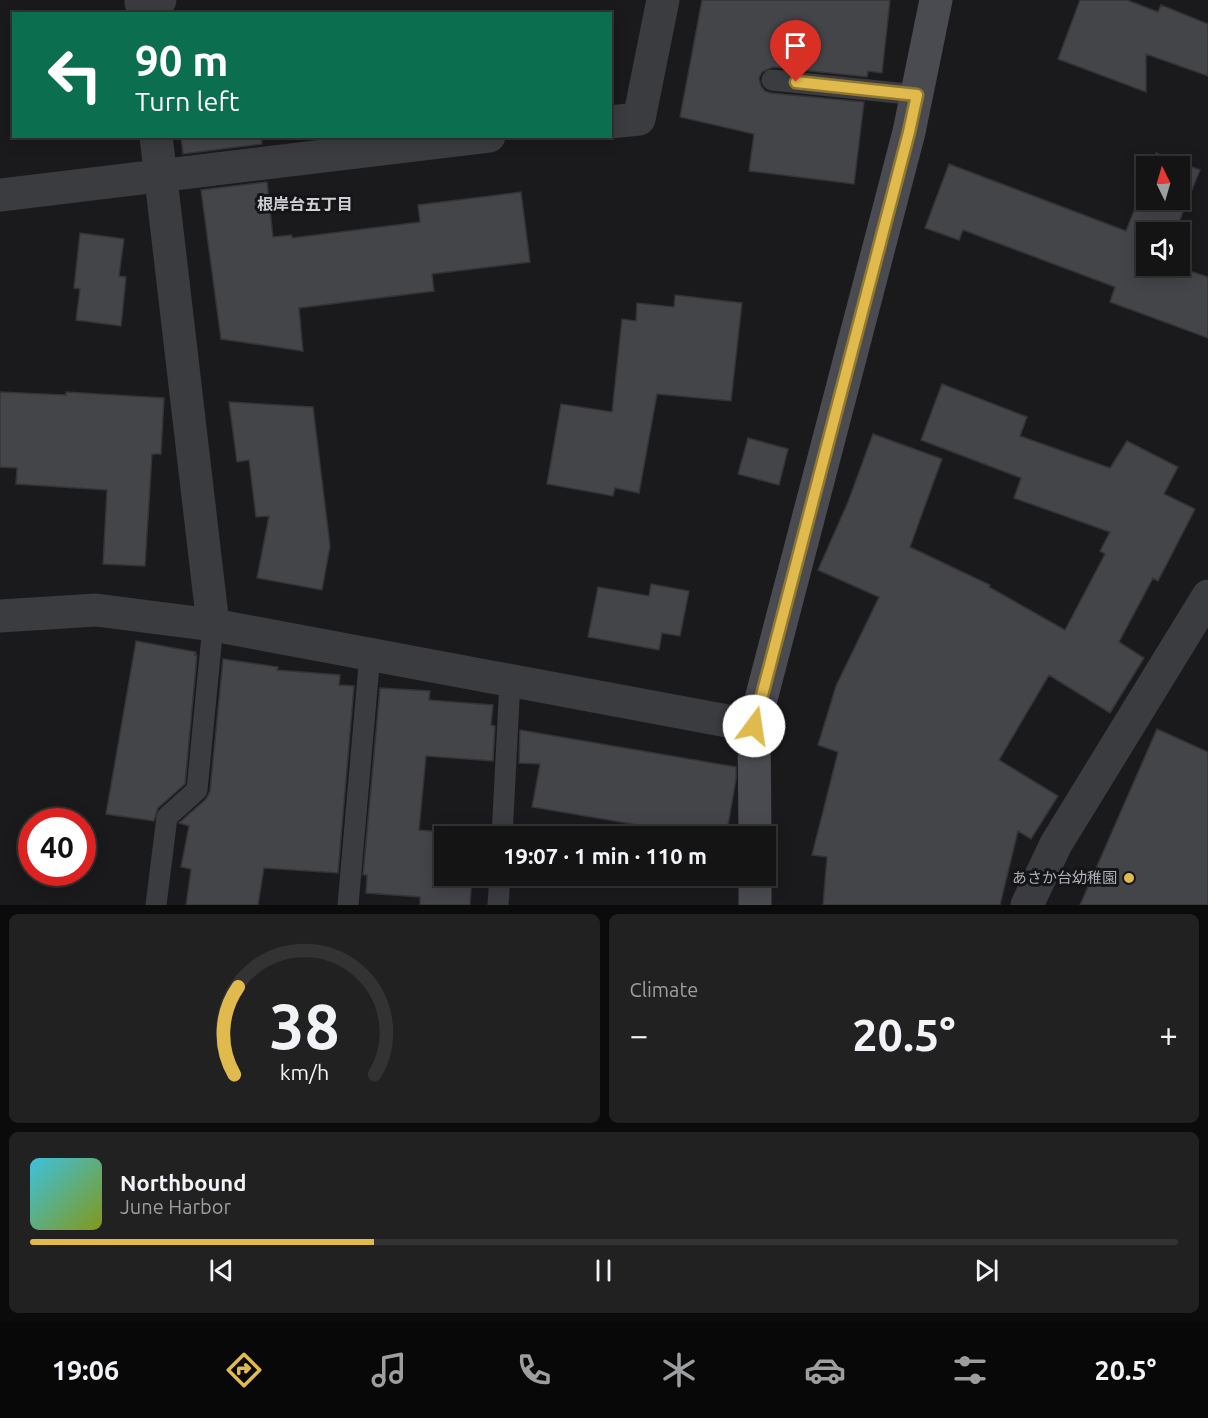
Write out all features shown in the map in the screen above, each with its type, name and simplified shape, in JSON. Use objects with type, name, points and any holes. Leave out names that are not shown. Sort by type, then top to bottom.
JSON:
[{"type":"street","points":[[612,122],[639,119],[663,0]]},
{"type":"street","points":[[755,826],[754,726],[909,132],[936,0]]},
{"type":"street","points":[[156,138],[213,625]]},
{"type":"street","points":[[0,195],[472,138]]},
{"type":"street","points":[[1027,905],[1056,844],[1208,596]]},
{"type":"street","points":[[0,616],[96,610],[213,625],[754,726]]},
{"type":"street","points":[[755,886],[755,905]]},
{"type":"lane","points":[[772,80],[917,95]]},
{"type":"lane","points":[[156,905],[167,817],[197,790],[213,625]]},
{"type":"lane","points":[[348,905],[370,654]]},
{"type":"lane","points":[[503,826],[510,680]]},
{"type":"lane","points":[[498,905],[499,886]]},
{"type":"building","points":[[702,0],[890,0],[882,73],[868,71],[867,77],[773,67],[762,72],[759,78],[765,91],[771,93],[864,102],[854,184],[749,171],[754,134],[680,117]]},
{"type":"building","points":[[1080,0],[1127,0],[1158,12],[1161,5],[1208,24],[1208,76],[1146,54],[1146,92],[1058,59]]},
{"type":"building","points":[[181,138],[261,138],[262,144],[183,154]]},
{"type":"building","points":[[949,164],[1126,231],[1136,206],[1136,210],[1184,210],[1179,222],[1136,222],[1136,276],[1190,276],[1190,271],[1208,277],[1208,338],[1110,302],[1115,287],[963,230],[959,240],[925,228]]},
{"type":"building","points":[[1190,166],[1200,170],[1190,195]]},
{"type":"building","points":[[267,182],[273,237],[292,235],[292,238],[420,222],[418,205],[521,192],[530,262],[432,274],[434,291],[299,308],[303,351],[221,339],[201,190]]},
{"type":"building","points":[[80,233],[124,239],[119,276],[126,277],[121,326],[76,320],[80,289],[74,288]]},
{"type":"building","points":[[675,295],[742,303],[731,401],[657,394],[639,493],[615,488],[613,496],[547,484],[561,404],[612,412],[622,319],[636,321],[637,303],[674,307]]},
{"type":"building","points":[[942,384],[1027,417],[1020,436],[1110,468],[1127,441],[1178,467],[1164,494],[1195,509],[1158,581],[1153,578],[1119,642],[1144,658],[1110,713],[1049,675],[999,760],[1058,796],[1031,839],[1018,831],[1000,905],[823,905],[827,857],[812,855],[838,752],[818,745],[836,686],[879,597],[818,570],[848,502],[873,434],[942,459],[910,547],[990,585],[989,587],[1065,630],[1105,554],[1100,551],[1110,532],[1014,498],[1021,478],[921,440]]},
{"type":"building","points":[[0,392],[66,395],[66,392],[164,398],[161,454],[152,454],[145,566],[103,564],[107,490],[16,484],[17,468],[0,467]]},
{"type":"building","points":[[229,402],[313,407],[330,546],[322,590],[257,578],[269,516],[256,517],[249,460],[237,462]]},
{"type":"building","points":[[748,438],[788,449],[779,485],[738,474]]},
{"type":"building","points":[[651,584],[689,591],[680,636],[662,633],[659,650],[588,637],[598,587],[649,596]]},
{"type":"building","points":[[136,641],[196,652],[195,655],[197,655],[185,784],[158,808],[154,821],[106,814]]},
{"type":"building","points":[[223,659],[278,667],[277,670],[340,675],[339,685],[354,686],[338,873],[264,868],[258,905],[186,905],[191,869],[181,867],[189,826],[179,823],[206,799],[210,791]]},
{"type":"building","points":[[380,688],[430,691],[429,700],[493,705],[491,725],[495,726],[493,761],[426,756],[419,830],[434,831],[434,886],[471,886],[470,905],[420,905],[420,897],[366,893],[367,875],[363,875]]},
{"type":"building","points":[[1157,729],[1208,752],[1208,905],[1080,905]]},
{"type":"building","points":[[520,730],[736,767],[728,826],[643,826],[532,807],[540,764],[519,763]]},
{"type":"place","name":"あさか台幼稚園","points":[[1129,878]]},
{"type":"district","name":"根岸台五丁目","points":[[305,204]]},
{"type":"route","points":[[754,726],[917,95],[796,82]]}]
